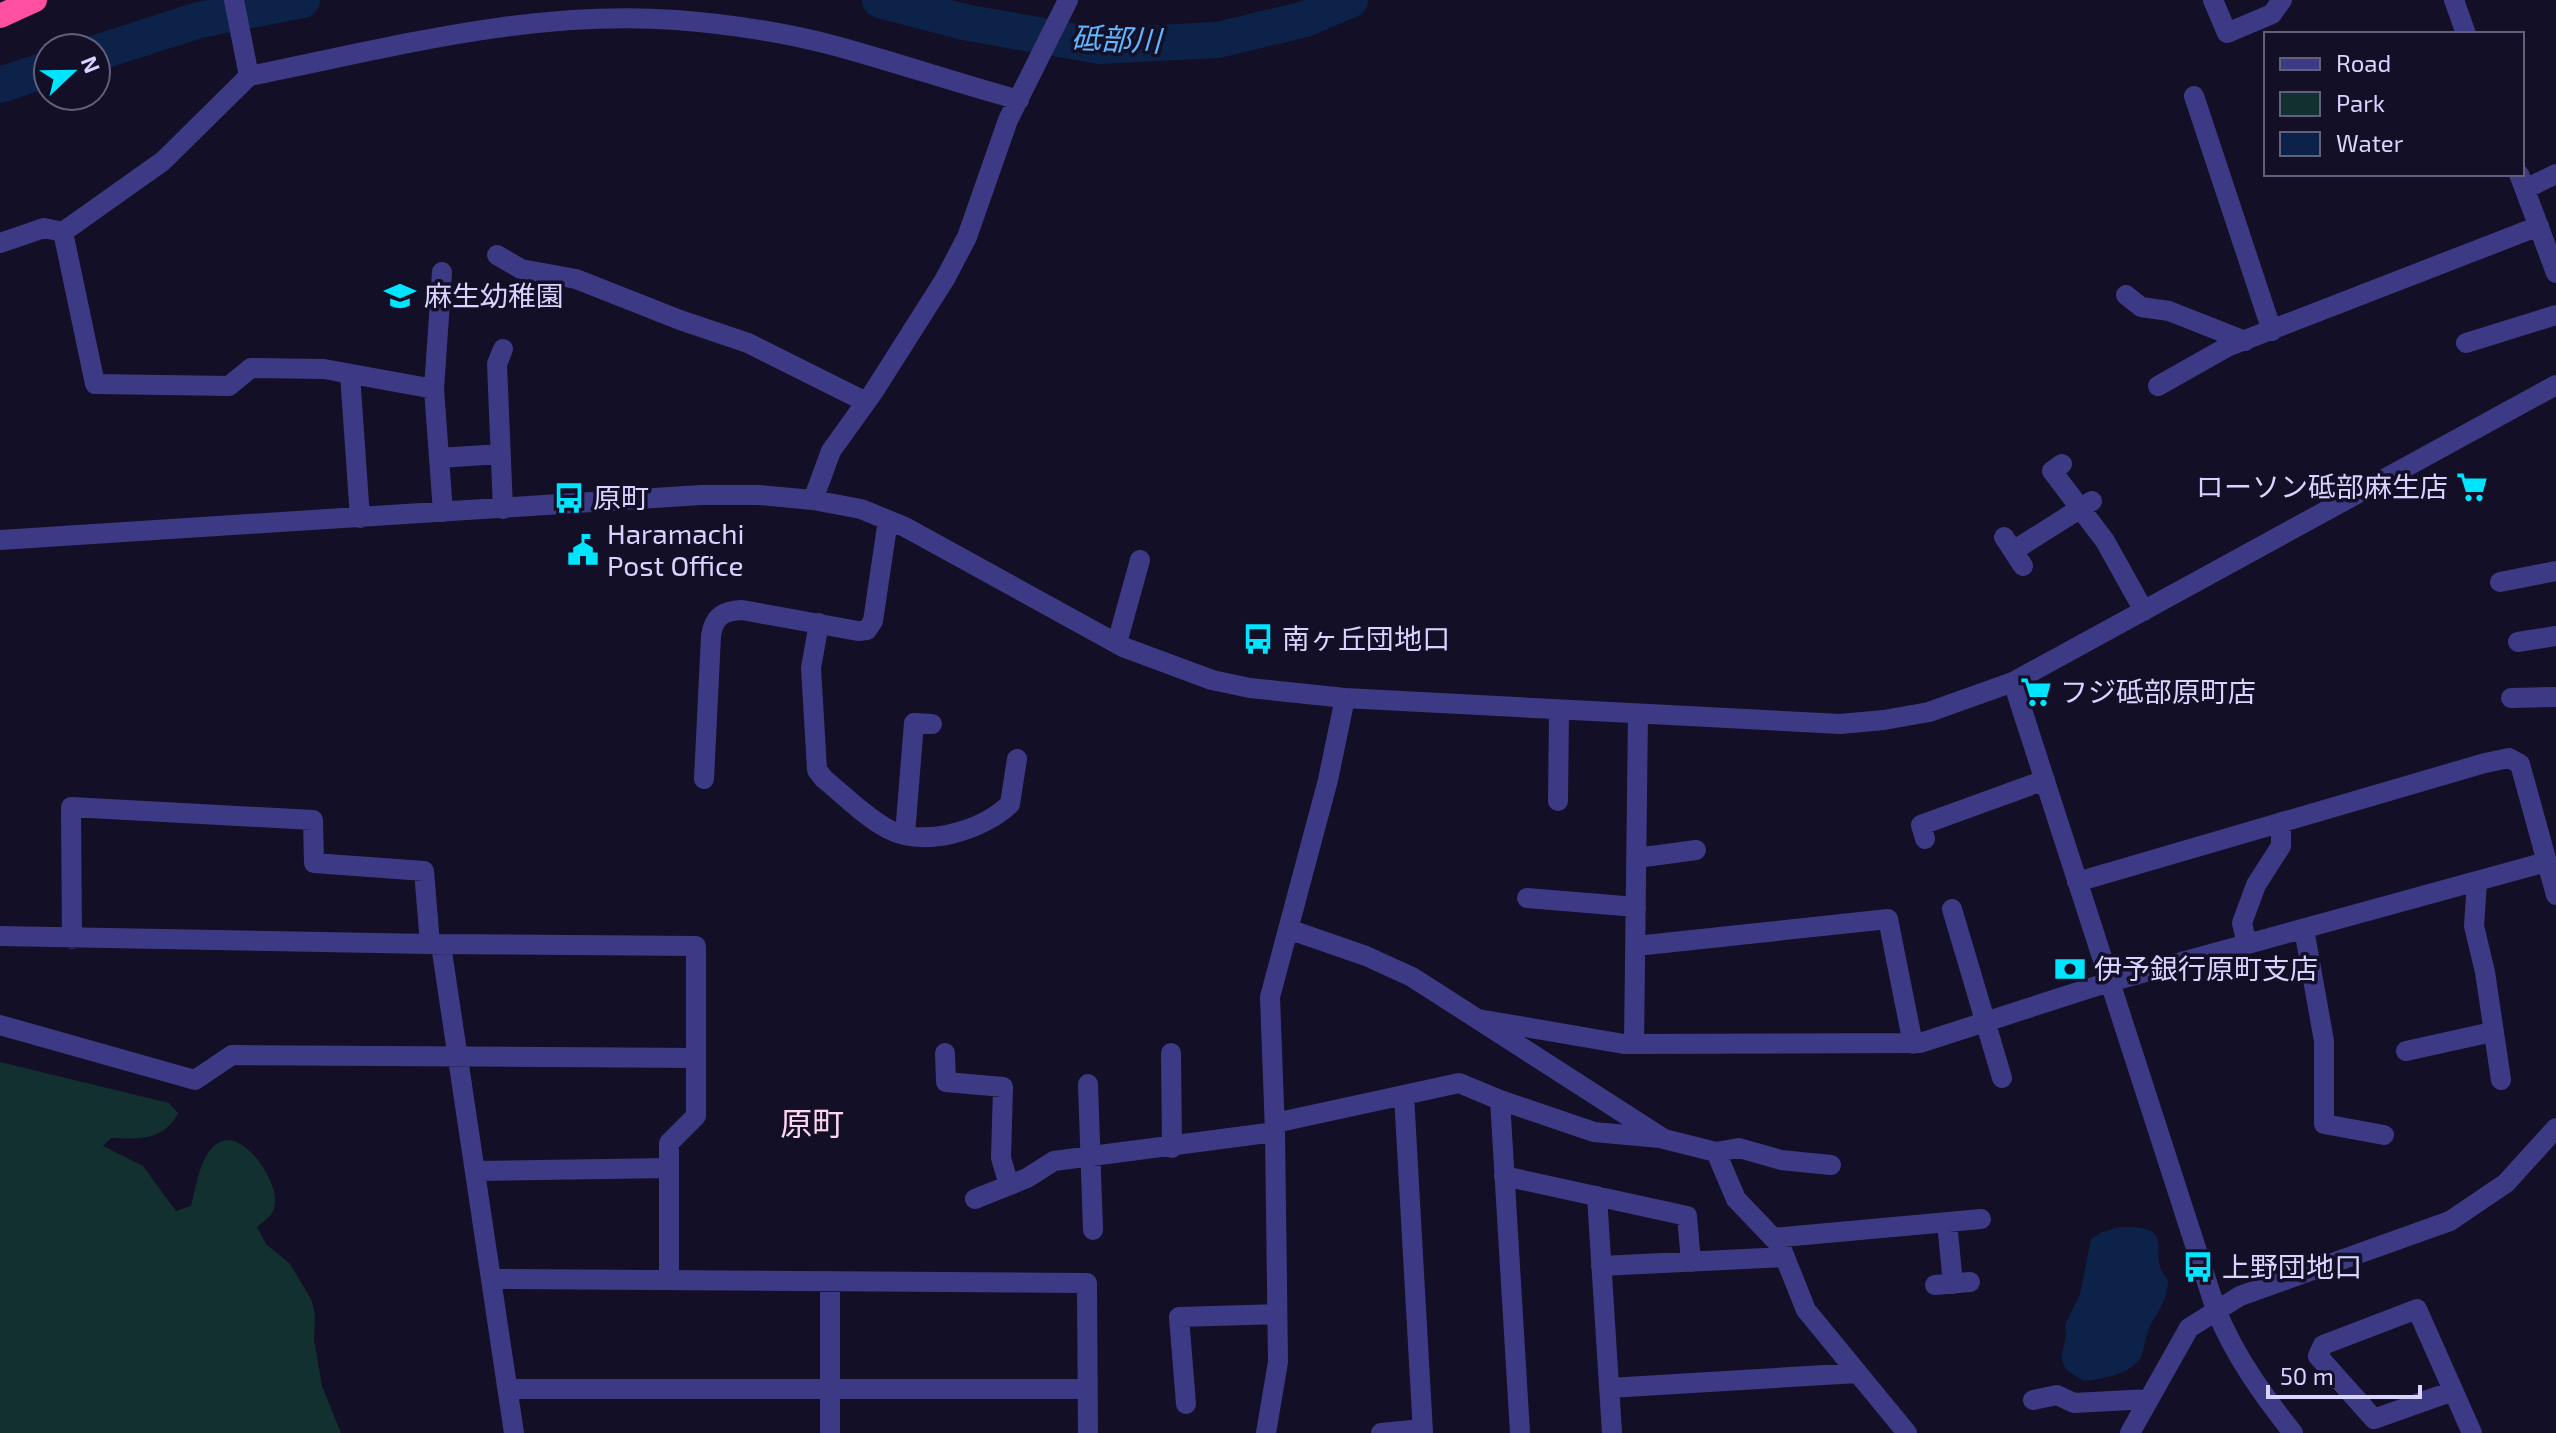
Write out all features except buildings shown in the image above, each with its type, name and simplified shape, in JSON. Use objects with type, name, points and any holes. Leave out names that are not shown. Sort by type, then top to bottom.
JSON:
[{"type":"highway","points":[[0,16],[35,0]]},
{"type":"street","points":[[234,0],[248,72]]},
{"type":"street","points":[[813,500],[831,451],[945,279],[963,245],[1008,120],[1068,0]]},
{"type":"street","points":[[2213,0],[2227,33],[2272,14],[2282,0]]},
{"type":"street","points":[[2454,0],[2465,32]]},
{"type":"street","points":[[0,243],[44,228],[63,232],[163,161],[248,72],[522,24],[675,20],[791,36],[1023,92]]},
{"type":"street","points":[[2194,96],[2272,331]]},
{"type":"street","points":[[2556,174],[2522,182],[2556,273]]},
{"type":"street","points":[[2158,386],[2227,347],[2539,226]]},
{"type":"street","points":[[63,232],[95,384],[229,386],[251,368],[324,369],[434,389]]},
{"type":"street","points":[[497,255],[521,269],[576,279],[748,343],[866,402]]},
{"type":"street","points":[[442,272],[434,389],[443,512]]},
{"type":"street","points":[[2126,295],[2141,307],[2169,311],[2245,341]]},
{"type":"street","points":[[2466,343],[2556,315]]},
{"type":"street","points":[[503,349],[497,364],[503,509]]},
{"type":"street","points":[[350,374],[360,518]]},
{"type":"street","points":[[0,540],[701,495],[759,495],[813,500],[861,509],[905,527],[1117,643],[1212,680],[1250,688],[1345,698],[1813,723],[1884,720],[1929,712],[2013,682],[2554,393]]},
{"type":"street","points":[[439,458],[500,454]]},
{"type":"street","points":[[2062,464],[2052,471],[2086,505],[2144,611]]},
{"type":"street","points":[[2014,551],[2086,505]]},
{"type":"street","points":[[704,779],[711,636],[718,616],[727,611],[742,610],[858,631],[867,630],[873,621],[888,520]]},
{"type":"street","points":[[1117,643],[1140,560]]},
{"type":"street","points":[[2500,582],[2556,571]]},
{"type":"street","points":[[819,623],[811,668],[817,770],[887,829],[928,836],[953,833],[1000,813],[1010,804],[1017,759]]},
{"type":"street","points":[[2518,642],[2556,636]]},
{"type":"street","points":[[2013,682],[2216,1310],[2230,1344],[2293,1433]]},
{"type":"street","points":[[2511,698],[2556,697]]},
{"type":"street","points":[[1266,1433],[1278,1362],[1270,997],[1328,780],[1345,698]]},
{"type":"street","points":[[1558,801],[1559,710]]},
{"type":"street","points":[[1634,1044],[1638,714]]},
{"type":"street","points":[[905,834],[914,723],[932,724]]},
{"type":"street","points":[[2077,882],[2509,758],[2520,764],[2556,895]]},
{"type":"street","points":[[1925,839],[1921,825],[2045,780]]},
{"type":"street","points":[[72,939],[71,807],[313,820],[314,863],[424,871],[458,1055],[514,1433]]},
{"type":"street","points":[[2247,944],[2242,923],[2256,885],[2281,846],[2281,822]]},
{"type":"street","points":[[1637,858],[1696,850]]},
{"type":"street","points":[[1478,1019],[1634,1044],[1913,1044],[2109,982],[2546,862]]},
{"type":"street","points":[[2477,881],[2474,926],[2485,972],[2501,1080]]},
{"type":"street","points":[[1527,898],[1636,907]]},
{"type":"street","points":[[1952,909],[2002,1078]]},
{"type":"street","points":[[1636,946],[1888,919],[1913,1044]]},
{"type":"street","points":[[1288,929],[1366,956],[1412,977],[1664,1139]]},
{"type":"street","points":[[2304,929],[2324,1041],[2324,1124],[2384,1135]]},
{"type":"street","points":[[0,936],[696,946],[696,1116],[669,1143],[669,1280]]},
{"type":"street","points":[[0,1025],[195,1080],[232,1055],[696,1058]]},
{"type":"street","points":[[2406,1051],[2492,1032]]},
{"type":"street","points":[[945,1053],[946,1082],[1003,1087],[1001,1158],[1009,1185]]},
{"type":"street","points":[[1171,1053],[1172,1148]]},
{"type":"street","points":[[975,1199],[1027,1178],[1054,1161],[1172,1148],[1459,1083],[1594,1132],[1664,1139],[1716,1152],[1739,1148],[1781,1160],[1831,1165]]},
{"type":"street","points":[[1088,1084],[1093,1230]]},
{"type":"street","points":[[1381,1433],[1423,1431],[1404,1095]]},
{"type":"street","points":[[1500,1100],[1520,1433]]},
{"type":"street","points":[[2130,1433],[2189,1328],[2240,1296],[2450,1221],[2506,1183],[2556,1128]]},
{"type":"street","points":[[1716,1152],[1736,1199],[1780,1245],[1806,1310],[1907,1433]]},
{"type":"street","points":[[475,1171],[669,1168]]},
{"type":"street","points":[[1504,1176],[1687,1216],[1691,1262]]},
{"type":"street","points":[[1597,1196],[1612,1433]]},
{"type":"street","points":[[1773,1238],[1981,1219]]},
{"type":"street","points":[[1947,1222],[1953,1284]]},
{"type":"street","points":[[1601,1266],[1785,1257]]},
{"type":"street","points":[[492,1279],[1087,1283],[1088,1433]]},
{"type":"street","points":[[830,1281],[830,1433]]},
{"type":"street","points":[[2453,1391],[2374,1419],[2318,1356],[2323,1345],[2417,1309],[2472,1433]]},
{"type":"street","points":[[1186,1404],[1179,1317],[1277,1314]]},
{"type":"street","points":[[1609,1388],[1857,1373]]},
{"type":"street","points":[[508,1389],[1087,1389]]},
{"type":"street","points":[[2033,1400],[2057,1395],[2074,1403],[2149,1399]]},
{"type":"green space","points":[[0,1062],[169,1103],[178,1113],[165,1129],[140,1138],[111,1138],[103,1146],[143,1166],[176,1211],[191,1206],[201,1167],[213,1147],[223,1141],[234,1141],[255,1156],[270,1181],[275,1203],[271,1214],[257,1227],[266,1244],[290,1264],[311,1299],[322,1386],[341,1433],[0,1433]]},
{"type":"water","points":[[2120,1227],[2139,1228],[2156,1236],[2159,1260],[2168,1280],[2166,1293],[2148,1330],[2137,1363],[2116,1375],[2084,1381],[2066,1370],[2061,1357],[2065,1325],[2080,1294],[2091,1239]]},
{"type":"waterway","name":"砥部川","points":[[112,48],[199,20],[302,0]]},
{"type":"waterway","name":"砥部川","points":[[880,0],[964,22],[1099,46],[1218,40],[1305,19],[1350,0]]},
{"type":"waterway","name":"砥部川","points":[[0,85],[32,74]]},
{"type":"place","name":"麻生幼稚園","points":[[400,296]]},
{"type":"place","name":"ローソン砥部麻生店","points":[[2472,487]]},
{"type":"place","name":"原町","points":[[569,498]]},
{"type":"place","name":"Haramachi Post Office","points":[[583,550]]},
{"type":"place","name":"南ヶ丘団地口","points":[[1258,639]]},
{"type":"place","name":"フジ砥部原町店","points":[[2036,692]]},
{"type":"place","name":"伊予銀行原町支店","points":[[2070,969]]},
{"type":"place","name":"上野団地口","points":[[2198,1267]]},
{"type":"district","name":"原町","points":[[812,1124]]}]
